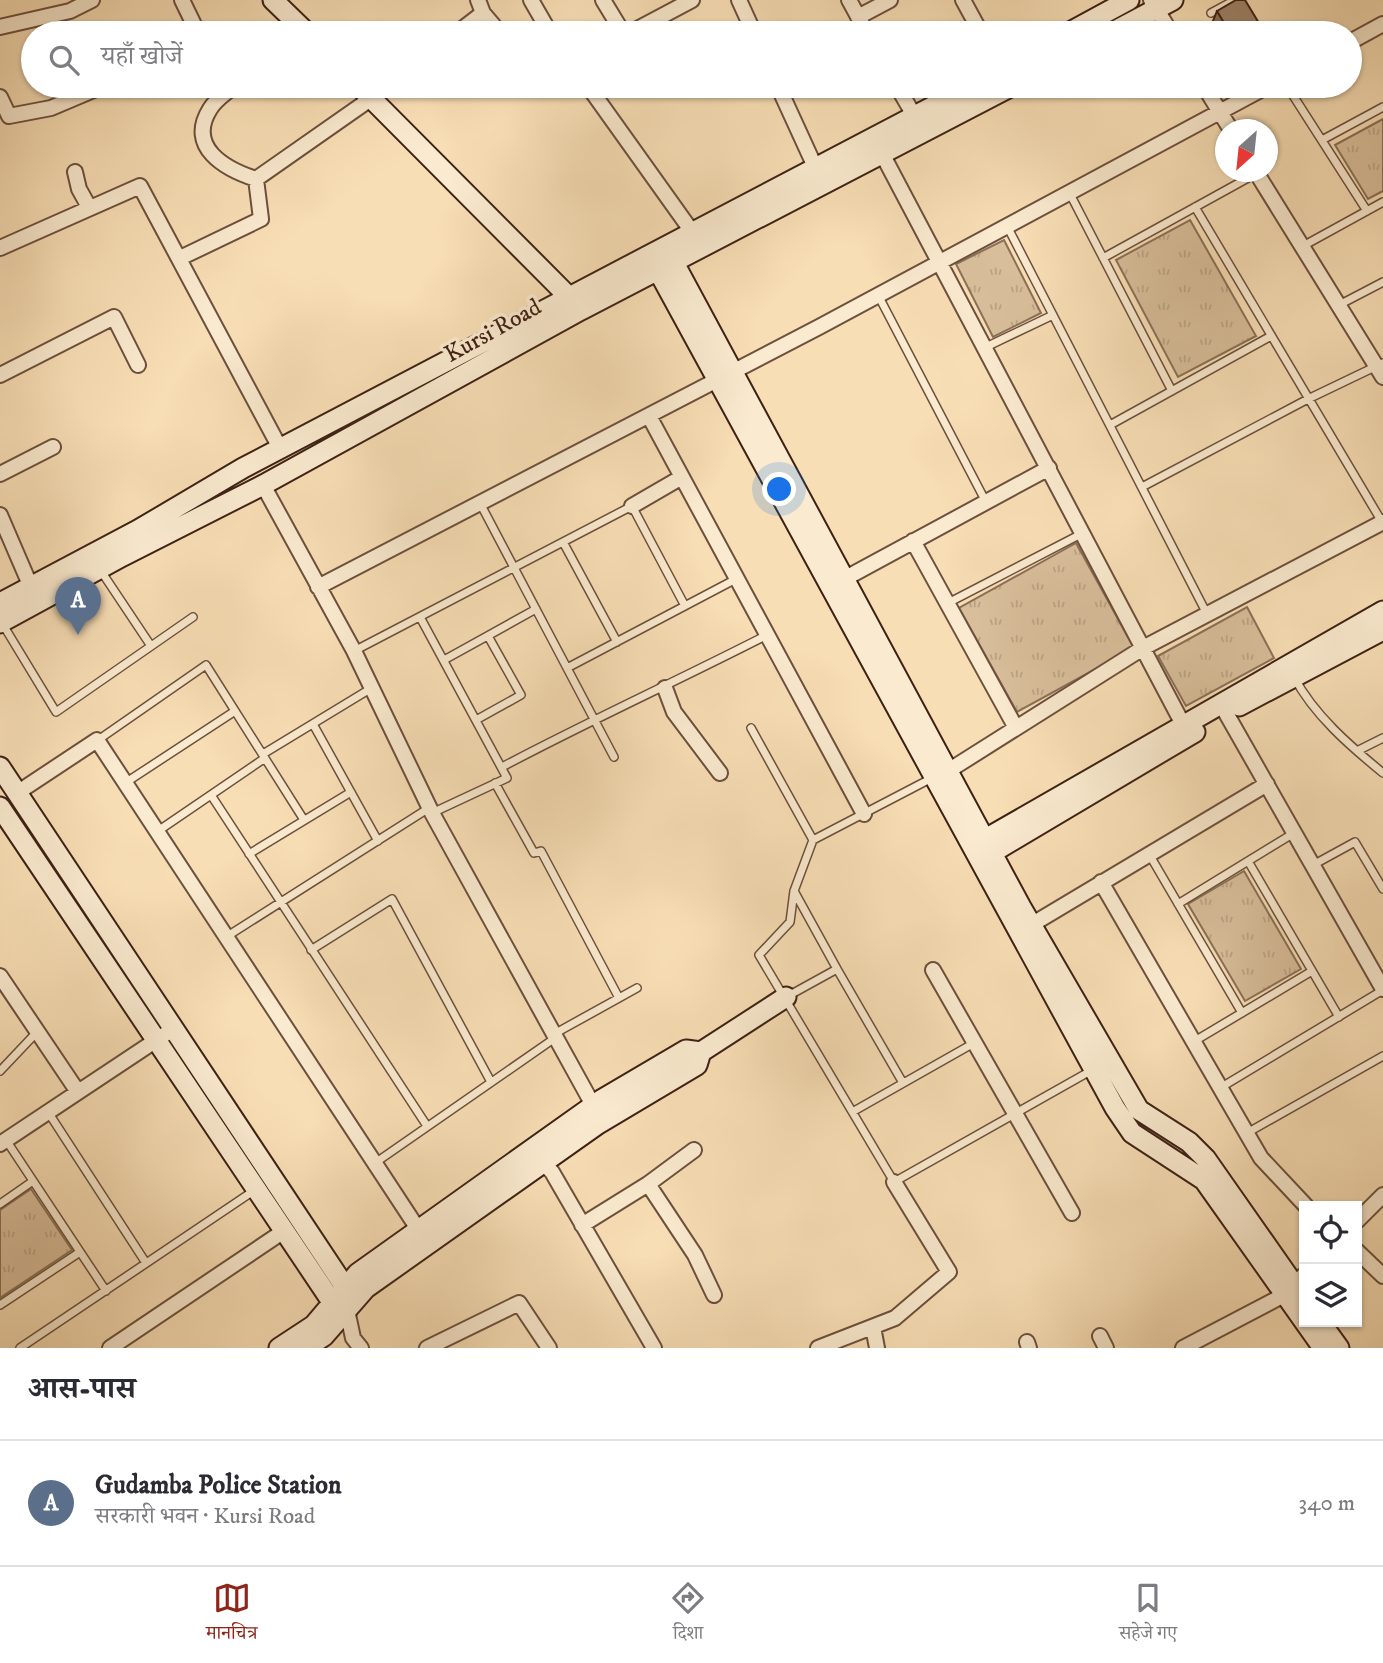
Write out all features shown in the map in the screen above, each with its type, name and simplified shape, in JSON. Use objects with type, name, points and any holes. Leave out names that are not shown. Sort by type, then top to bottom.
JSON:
[{"type":"street","points":[[26,21],[70,11],[92,0]]},
{"type":"street","points":[[182,0],[192,21]]},
{"type":"street","points":[[273,0],[292,21]]},
{"type":"street","points":[[531,0],[543,21]]},
{"type":"street","points":[[603,0],[616,21]]},
{"type":"street","points":[[653,21],[692,0]]},
{"type":"street","points":[[739,0],[749,21]]},
{"type":"street","points":[[849,0],[860,21]]},
{"type":"street","points":[[858,17],[890,0]]},
{"type":"street","points":[[963,0],[974,21]]},
{"type":"street","points":[[1090,21],[1129,0]]},
{"type":"street","points":[[1131,21],[1160,3],[1167,21]]},
{"type":"street","points":[[468,21],[480,7],[491,21]]},
{"type":"street","points":[[0,27],[21,22]]},
{"type":"street","points":[[1362,35],[1383,24]]},
{"type":"street","points":[[0,97],[9,116],[51,108],[75,98]]},
{"type":"street","points":[[221,98],[210,108],[201,128],[203,141],[209,153],[230,170],[256,179]]},
{"type":"street","points":[[256,179],[358,98]]},
{"type":"street","points":[[372,98],[570,298]]},
{"type":"street","points":[[597,98],[693,233]]},
{"type":"street","points":[[784,98],[817,169]]},
{"type":"street","points":[[904,98],[915,117]]},
{"type":"street","name":"Kursi Road","points":[[35,594],[99,568],[263,485],[662,259],[878,146],[915,117],[950,98]]},
{"type":"street","name":"Kursi Road","points":[[0,616],[280,448],[570,298],[662,259],[693,233],[817,169],[878,146],[985,98]]},
{"type":"street","points":[[1211,98],[1224,119]]},
{"type":"street","points":[[318,587],[481,505],[1246,98]]},
{"type":"street","points":[[878,146],[1186,730]]},
{"type":"street","points":[[75,172],[79,189],[89,207]]},
{"type":"street","points":[[180,258],[261,219],[256,179]]},
{"type":"street","points":[[1263,182],[1381,369]]},
{"type":"street","points":[[0,248],[140,186],[180,258],[183,271],[280,448]]},
{"type":"street","points":[[662,259],[981,850],[1102,1065]]},
{"type":"street","points":[[0,375],[114,317],[138,365]]},
{"type":"street","points":[[725,376],[844,579],[940,774]]},
{"type":"street","points":[[649,416],[864,814]]},
{"type":"street","points":[[0,474],[53,447]]},
{"type":"street","points":[[844,579],[1049,468]]},
{"type":"street","points":[[632,506],[682,478]]},
{"type":"street","points":[[263,485],[354,651],[431,811],[593,1105]]},
{"type":"street","points":[[0,515],[35,594]]},
{"type":"street","points":[[940,774],[1143,648],[1383,522]]},
{"type":"street","points":[[913,541],[1016,728]]},
{"type":"street","points":[[981,850],[1383,611]]},
{"type":"street","points":[[1186,730],[1226,713],[1383,630]]},
{"type":"street","points":[[665,688],[674,712],[720,773]]},
{"type":"street","points":[[1226,713],[1383,989]]},
{"type":"street","points":[[17,793],[97,740],[418,1229]]},
{"type":"street","points":[[0,767],[173,1029],[341,1300],[352,1338],[361,1348]]},
{"type":"street","points":[[1031,925],[1267,784]]},
{"type":"street","points":[[0,807],[284,1231],[341,1300]]},
{"type":"street","points":[[981,850],[1031,925],[1102,1065],[1132,1133],[1205,1180],[1297,1288],[1323,1348]]},
{"type":"street","points":[[1101,882],[1261,1158],[1301,1201]]},
{"type":"street","points":[[933,970],[1072,1213]]},
{"type":"street","points":[[0,976],[78,1092]]},
{"type":"street","points":[[279,1348],[314,1325],[341,1300],[366,1289],[598,1124],[697,1065],[701,1052],[786,997]]},
{"type":"street","points":[[3,1142],[173,1029]]},
{"type":"street","points":[[306,1348],[324,1336],[341,1300],[358,1273],[593,1105],[686,1050],[701,1052]]},
{"type":"street","points":[[582,1225],[648,1184],[655,1176],[694,1150]]},
{"type":"street","points":[[543,1163],[654,1348]]},
{"type":"street","points":[[818,1348],[895,1318],[949,1272],[894,1182]]},
{"type":"street","points":[[648,1184],[695,1255],[714,1295]]},
{"type":"street","points":[[1362,1217],[1383,1195]]},
{"type":"street","points":[[110,1348],[284,1231]]},
{"type":"street","points":[[1362,1256],[1383,1276]]},
{"type":"street","points":[[1183,1348],[1297,1288]]},
{"type":"street","points":[[427,1348],[519,1303],[549,1348]]},
{"type":"street","points":[[873,1327],[877,1348]]},
{"type":"street","points":[[1324,1327],[1339,1348]]},
{"type":"lane","points":[[1211,13],[1235,0]]},
{"type":"lane","points":[[1295,98],[1367,211]]},
{"type":"lane","points":[[1322,140],[1383,107]]},
{"type":"lane","points":[[1103,258],[1239,182]]},
{"type":"lane","points":[[1069,192],[1171,391]]},
{"type":"lane","points":[[1303,246],[1383,202]]},
{"type":"lane","points":[[1195,207],[1383,522]]},
{"type":"lane","points":[[1007,226],[1208,614]]},
{"type":"lane","points":[[1339,305],[1383,282]]},
{"type":"lane","points":[[878,295],[986,502]]},
{"type":"lane","points":[[986,347],[1053,315]]},
{"type":"lane","points":[[1110,425],[1271,336]]},
{"type":"lane","points":[[1142,488],[1308,398],[1381,369]]},
{"type":"lane","points":[[481,505],[614,757]]},
{"type":"lane","points":[[354,651],[632,506],[685,606]]},
{"type":"lane","points":[[947,603],[1083,533]]},
{"type":"lane","points":[[563,542],[617,642]]},
{"type":"lane","points":[[99,568],[151,646]]},
{"type":"lane","points":[[567,668],[736,579]]},
{"type":"lane","points":[[444,660],[536,610]]},
{"type":"lane","points":[[0,616],[56,712],[193,617]]},
{"type":"lane","points":[[226,937],[378,841],[431,811],[507,778],[420,617]]},
{"type":"lane","points":[[502,767],[594,718],[665,688],[767,635]]},
{"type":"lane","points":[[476,720],[521,695],[488,636]]},
{"type":"lane","points":[[97,740],[206,665],[304,820]]},
{"type":"lane","points":[[1294,677],[1304,697],[1357,751],[1383,773]]},
{"type":"lane","points":[[157,832],[264,756],[370,689]]},
{"type":"lane","points":[[125,783],[235,711]]},
{"type":"lane","points":[[313,724],[378,841]]},
{"type":"lane","points":[[751,728],[813,840]]},
{"type":"lane","points":[[1357,751],[1383,738]]},
{"type":"lane","points":[[940,774],[813,840],[794,891],[790,922],[759,955],[894,1182],[1102,1065]]},
{"type":"lane","points":[[495,783],[534,853],[541,851],[619,998]]},
{"type":"lane","points":[[249,854],[351,792]]},
{"type":"lane","points":[[211,794],[428,1126]]},
{"type":"lane","points":[[1178,904],[1294,832]]},
{"type":"lane","points":[[1313,865],[1355,842],[1383,889]]},
{"type":"lane","points":[[1149,854],[1242,1013]]},
{"type":"lane","points":[[1248,861],[1339,1017]]},
{"type":"lane","points":[[794,891],[903,1083]]},
{"type":"lane","points":[[311,950],[392,899],[491,1082]]},
{"type":"lane","points":[[786,997],[837,969]]},
{"type":"lane","points":[[1193,1042],[1312,971]]},
{"type":"lane","points":[[375,1163],[555,1035],[637,988]]},
{"type":"lane","points":[[1220,1088],[1383,989]]},
{"type":"lane","points":[[0,1071],[37,1032]]},
{"type":"lane","points":[[854,1111],[975,1042]]},
{"type":"lane","points":[[1247,1134],[1383,1056]]},
{"type":"lane","points":[[48,1112],[146,1263]]},
{"type":"lane","points":[[3,1142],[33,1181],[106,1291]]},
{"type":"lane","points":[[0,1203],[33,1181]]},
{"type":"lane","points":[[20,1348],[257,1189]]},
{"type":"lane","points":[[0,1305],[80,1252]]},
{"type":"green space","points":[[1383,119],[1383,191],[1368,199],[1335,145]]},
{"type":"green space","points":[[1190,220],[1256,336],[1178,377],[1116,260]]},
{"type":"green space","points":[[1004,240],[1041,313],[993,337],[956,264]]},
{"type":"green space","points":[[1076,543],[1134,648],[1017,712],[959,608]]},
{"type":"green space","points":[[1247,607],[1274,658],[1186,706],[1158,656]]},
{"type":"green space","points":[[1244,871],[1301,969],[1245,1001],[1188,904]]},
{"type":"green space","points":[[31,1189],[72,1250],[0,1298],[0,1210]]},
{"type":"building","points":[[1236,0],[1245,0],[1258,21],[1223,21],[1217,11]]},
{"type":"place","name":"Gudamba Police Station","points":[[78,635]]}]
